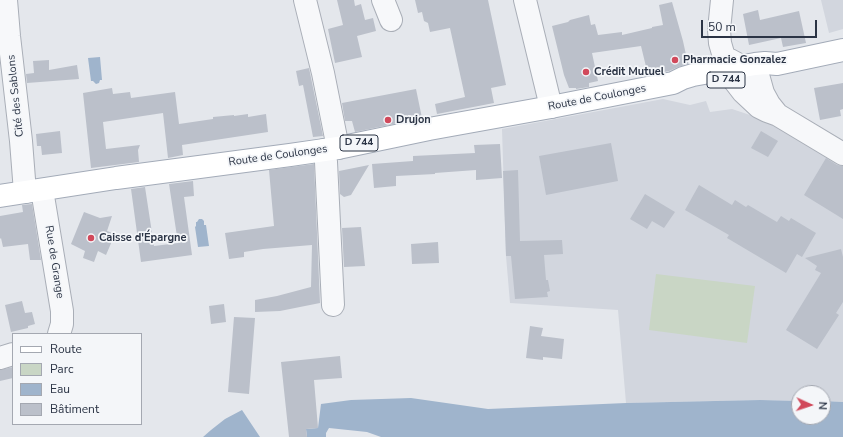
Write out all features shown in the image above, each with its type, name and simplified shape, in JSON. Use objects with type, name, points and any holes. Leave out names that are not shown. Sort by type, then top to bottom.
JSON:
[{"type":"main road","name":"Route de Coulonges","points":[[0,196],[116,178],[331,149],[673,83],[693,75],[737,69],[766,63],[777,64],[843,50]]},
{"type":"street","name":"Cité des Sablons","points":[[6,0],[21,141],[34,191]]},
{"type":"street","points":[[305,0],[322,73],[331,149],[326,162],[333,306]]},
{"type":"street","points":[[383,0],[391,20]]},
{"type":"street","points":[[525,0],[551,107]]},
{"type":"street","points":[[722,0],[719,30],[720,43],[737,69],[743,92],[755,104],[778,115],[843,154]]},
{"type":"street","name":"Rue de Grange","points":[[34,191],[62,311],[62,324],[59,333]]},
{"type":"street","points":[[0,358],[12,354]]},
{"type":"shaded area","points":[[821,0],[843,0],[843,29],[829,33]]},
{"type":"shaded area","points":[[663,99],[690,105],[706,101],[710,112],[732,109],[774,123],[843,162],[843,402],[831,401],[831,385],[791,385],[791,401],[760,400],[626,403],[618,310],[510,303],[506,256],[502,129]]},
{"type":"green space","points":[[656,274],[755,286],[747,343],[649,330]]},
{"type":"water","points":[[100,57],[102,80],[96,84],[91,81],[88,58]]},
{"type":"water","points":[[199,219],[202,219],[204,221],[204,225],[206,225],[209,246],[198,247],[195,227],[196,222]]},
{"type":"water","points":[[411,398],[488,409],[626,403],[760,400],[791,401],[791,425],[831,425],[831,401],[843,402],[843,437],[381,437],[367,432],[329,428],[326,433],[326,437],[307,437],[306,429],[318,428],[321,404],[351,400]]},
{"type":"water","points":[[242,410],[260,437],[203,437],[225,419]]},
{"type":"building","points":[[337,0],[354,0],[355,6],[361,4],[365,20],[373,18],[376,31],[357,36],[362,57],[335,63],[328,29],[343,25]]},
{"type":"building","points":[[415,0],[488,0],[506,85],[491,88],[494,103],[437,114],[435,104],[465,97],[450,28],[430,32],[428,23],[424,21],[422,12],[418,13]]},
{"type":"building","points":[[672,2],[688,64],[669,71],[648,75],[641,46],[592,53],[598,81],[589,83],[589,87],[576,89],[569,88],[564,75],[552,26],[589,15],[591,25],[595,24],[598,35],[622,32],[622,35],[663,25],[659,5]]},
{"type":"building","points":[[758,10],[760,20],[799,11],[806,43],[783,47],[781,38],[749,45],[743,14]]},
{"type":"building","points":[[49,60],[49,70],[77,65],[79,79],[27,83],[26,74],[34,73],[33,61]]},
{"type":"building","points":[[309,68],[323,136],[313,137],[303,85],[299,86],[296,71]]},
{"type":"building","points":[[843,83],[843,109],[840,110],[841,116],[820,120],[814,88]]},
{"type":"building","points":[[112,88],[113,94],[130,92],[131,98],[175,92],[179,124],[213,119],[213,117],[248,114],[248,117],[266,114],[268,132],[182,145],[183,155],[168,158],[163,113],[103,122],[106,149],[140,145],[138,150],[139,162],[91,168],[83,93]]},
{"type":"building","points":[[416,89],[422,118],[355,132],[352,121],[345,121],[342,103]]},
{"type":"building","points":[[60,131],[62,153],[42,155],[41,146],[37,146],[36,134]]},
{"type":"building","points":[[761,131],[778,141],[768,157],[751,148]]},
{"type":"building","points":[[611,143],[618,181],[546,195],[539,156]]},
{"type":"building","points":[[500,144],[502,178],[476,180],[476,170],[396,176],[396,186],[374,188],[372,164],[413,161],[413,156],[475,153],[474,145]]},
{"type":"building","points":[[826,158],[837,165],[843,166],[843,219],[804,195]]},
{"type":"building","points":[[314,164],[320,303],[280,311],[255,312],[255,300],[311,287],[312,245],[244,252],[244,257],[229,259],[225,233],[274,226],[269,170]]},
{"type":"building","points":[[369,165],[351,195],[344,197],[340,194],[339,171]]},
{"type":"building","points":[[518,170],[520,241],[562,240],[563,254],[544,255],[546,280],[548,280],[550,291],[547,292],[548,297],[515,299],[511,256],[506,256],[503,171]]},
{"type":"building","points":[[193,181],[194,196],[184,197],[192,255],[141,262],[131,189],[145,187],[154,246],[178,243],[169,184]]},
{"type":"building","points":[[699,185],[732,205],[735,200],[746,207],[748,205],[777,222],[781,216],[789,221],[791,218],[816,233],[802,257],[797,254],[786,273],[727,238],[729,235],[685,210]]},
{"type":"building","points":[[645,194],[675,212],[664,228],[652,221],[647,229],[630,219]]},
{"type":"building","points":[[32,204],[41,260],[30,260],[28,244],[3,247],[1,238],[0,239],[0,216],[23,212],[22,205]]},
{"type":"building","points":[[84,212],[100,218],[112,216],[107,231],[115,234],[106,255],[98,251],[94,262],[83,258],[85,251],[71,244]]},
{"type":"building","points":[[361,227],[365,266],[344,267],[342,228]]},
{"type":"building","points":[[438,242],[439,263],[412,264],[411,244]]},
{"type":"building","points":[[841,249],[843,257],[843,302],[836,313],[839,315],[817,349],[786,330],[821,273],[815,270],[817,266],[805,258]]},
{"type":"building","points":[[22,301],[25,313],[32,312],[35,324],[28,326],[28,328],[11,332],[5,305]]},
{"type":"building","points":[[224,304],[226,322],[211,324],[209,306]]},
{"type":"building","points":[[234,317],[255,318],[249,394],[228,392]]},
{"type":"building","points":[[530,326],[543,328],[541,336],[564,339],[562,359],[543,357],[543,360],[526,358]]},
{"type":"building","points":[[340,356],[342,378],[314,380],[318,428],[306,429],[307,437],[289,437],[281,362]]},
{"type":"building","points":[[12,367],[12,378],[0,381],[0,370]]},
{"type":"place","name":"Pharmacie Gonzalez","points":[[675,60]]},
{"type":"place","name":"Crédit Mutuel","points":[[586,72]]},
{"type":"place","name":"Drujon","points":[[388,120]]},
{"type":"place","name":"Caisse d'Épargne","points":[[91,238]]}]
